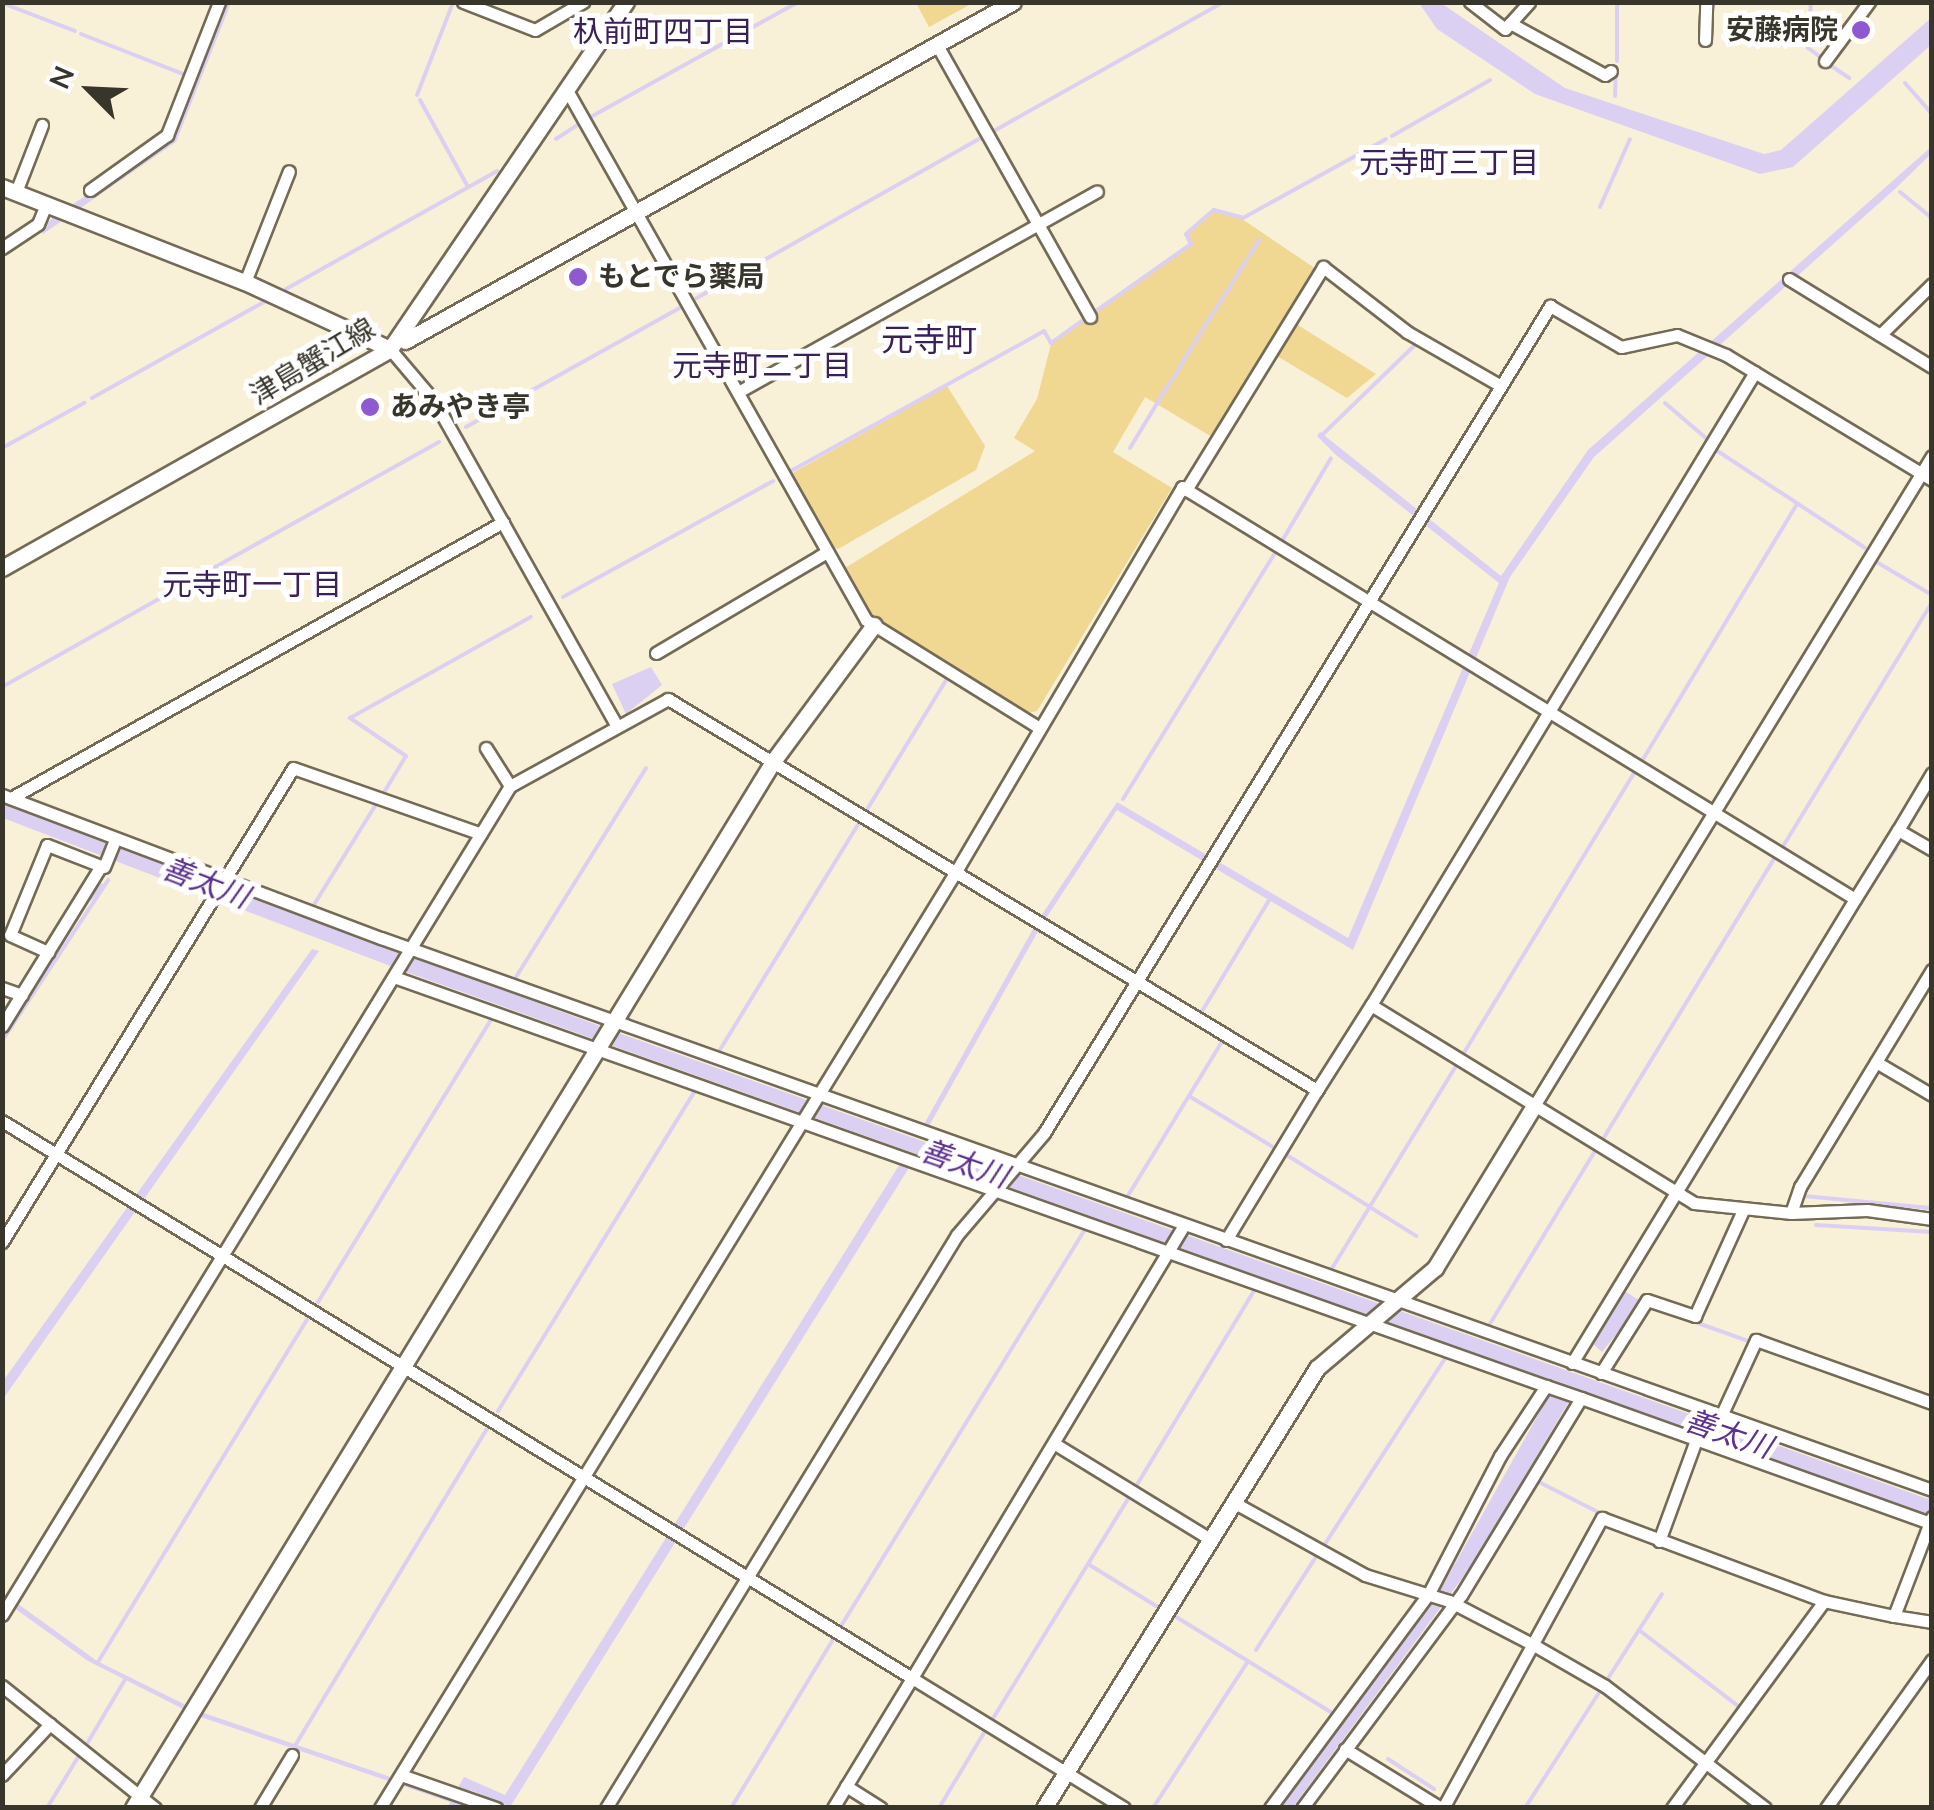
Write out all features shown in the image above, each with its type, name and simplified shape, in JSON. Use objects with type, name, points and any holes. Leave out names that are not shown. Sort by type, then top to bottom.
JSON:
[{"type":"street","points":[[90,190],[167,135],[219,2]]},
{"type":"street","points":[[463,2],[535,30],[583,2]]},
{"type":"street","name":"津島蟹江線","points":[[2,568],[390,349],[626,2]]},
{"type":"street","points":[[390,349],[1013,2]]},
{"type":"street","points":[[1470,2],[1505,29],[1529,2]]},
{"type":"street","points":[[1705,40],[1706,2]]},
{"type":"street","points":[[1824,61],[1869,2]]},
{"type":"street","points":[[1510,23],[1604,75],[1610,70]]},
{"type":"street","points":[[937,45],[1090,317]]},
{"type":"street","points":[[568,92],[827,552],[874,625],[1038,727]]},
{"type":"street","points":[[42,125],[9,190],[245,282],[390,349],[435,402],[615,724]]},
{"type":"street","points":[[245,282],[289,171]]},
{"type":"street","points":[[738,392],[1097,192]]},
{"type":"street","points":[[2,248],[38,224],[48,205]]},
{"type":"street","points":[[380,1808],[1323,266],[1407,332],[1501,386]]},
{"type":"street","points":[[1789,279],[1932,367]]},
{"type":"street","points":[[1880,335],[1932,284]]},
{"type":"street","points":[[606,1808],[957,1235],[1044,1133],[1550,306],[1621,348],[1677,336],[1714,352],[1755,372],[1926,477]]},
{"type":"street","points":[[1226,1240],[1755,372]]},
{"type":"street","points":[[1044,1808],[1317,1368],[1396,1303],[1448,1250],[1714,812],[1926,477],[1932,456]]},
{"type":"street","points":[[1186,490],[1855,900]]},
{"type":"street","points":[[7,797],[503,522]]},
{"type":"street","points":[[656,652],[827,552]]},
{"type":"street","points":[[136,1802],[774,760],[874,625]]},
{"type":"street","points":[[8,1607],[510,786],[615,724],[668,699],[958,868],[1317,1090]]},
{"type":"street","points":[[486,748],[510,786]]},
{"type":"street","points":[[2,1242],[293,768],[480,834]]},
{"type":"street","points":[[1572,1363],[1932,773]]},
{"type":"street","points":[[7,797],[224,882],[1396,1303],[1932,1490]]},
{"type":"street","points":[[1898,830],[1932,850]]},
{"type":"street","points":[[104,865],[114,842]]},
{"type":"street","points":[[2,1026],[22,995],[101,866],[47,844],[10,935],[48,952]]},
{"type":"street","points":[[1791,1213],[1932,970]]},
{"type":"street","points":[[395,976],[1931,1521],[1894,1616]]},
{"type":"street","points":[[2,988],[22,995]]},
{"type":"street","points":[[1371,1005],[1706,1207],[1791,1213],[1867,1210],[1932,1220]]},
{"type":"street","points":[[1876,1062],[1932,1095]]},
{"type":"street","points":[[2,1121],[1124,1808]]},
{"type":"street","points":[[1601,1373],[1647,1300],[1695,1316],[1743,1210]]},
{"type":"street","points":[[833,1808],[1173,1252],[1183,1227]]},
{"type":"street","points":[[1722,1416],[1756,1340],[1932,1403]]},
{"type":"street","points":[[1270,1808],[1430,1594],[1500,1456],[1546,1386]]},
{"type":"street","points":[[1302,1808],[1451,1602],[1580,1398]]},
{"type":"street","points":[[1660,1541],[1696,1440]]},
{"type":"street","points":[[1056,1444],[1210,1539]]},
{"type":"street","points":[[1233,1502],[1364,1575],[1451,1602],[1532,1644],[1605,1686],[1766,1808]]},
{"type":"street","points":[[1345,1749],[1442,1808],[1602,1518],[1824,1601],[1932,1622]]},
{"type":"street","points":[[1678,1805],[1824,1601]]},
{"type":"street","points":[[1826,1808],[1932,1660]]},
{"type":"street","points":[[2,1686],[136,1802],[155,1808]]},
{"type":"street","points":[[2,1775],[50,1724]]},
{"type":"street","points":[[260,1808],[292,1756]]},
{"type":"street","points":[[397,1781],[454,1792],[496,1808]]},
{"type":"street","points":[[846,1786],[881,1808]]},
{"type":"shaded area","points":[[916,3],[973,3],[929,27]]},
{"type":"shaded area","points":[[1215,211],[1242,219],[1316,269],[1212,437],[1145,397],[1113,452],[1172,488],[1037,711],[1027,713],[869,615],[845,568],[1035,451],[1014,438],[1037,399],[1051,344],[1191,244],[1187,235]]},
{"type":"shaded area","points":[[1293,322],[1376,374],[1347,398],[1272,353]]},
{"type":"shaded area","points":[[947,386],[985,446],[976,470],[838,549],[830,545],[789,475]]},
{"type":"water","points":[[225,3],[231,3],[176,142],[43,234],[40,229],[56,215],[173,139]]},
{"type":"water","points":[[1419,3],[1441,3],[1565,88],[1764,154],[1781,150],[1931,18],[1931,45],[1793,167],[1760,174],[1535,94],[1437,29]]},
{"type":"water","points":[[1931,147],[1931,154],[1895,189],[1594,457],[1510,577],[1353,950],[1117,810],[1041,926],[924,1135],[919,1133],[1037,922],[1117,802],[1348,938],[1499,583],[1336,455],[1317,436],[1320,432],[1501,576],[1588,450]]},
{"type":"water","points":[[651,667],[662,685],[626,714],[612,684]]},
{"type":"water","name":"善太川","points":[[2,803],[616,1032],[1931,1500],[1931,1516],[406,972],[3,818]]},
{"type":"water","points":[[312,949],[319,951],[3,1399],[3,1381]]},
{"type":"water","points":[[903,1159],[912,1163],[510,1807],[470,1790],[459,1807],[448,1807],[450,1802],[195,1715],[88,1661],[3,1600],[3,1593],[97,1661],[198,1711],[452,1798],[464,1777],[505,1795]]},
{"type":"water","points":[[1623,1290],[1642,1302],[1602,1352],[1592,1343]]},
{"type":"water","points":[[1552,1390],[1571,1398],[1475,1561],[1293,1807],[1279,1808],[1433,1603]]},
{"type":"waterway","points":[[587,119],[798,2]]},
{"type":"waterway","points":[[992,132],[1224,2]]},
{"type":"waterway","points":[[1617,2],[1617,61]]},
{"type":"waterway","points":[[1811,2],[1808,48],[1822,58]]},
{"type":"waterway","points":[[2,3],[75,31]]},
{"type":"waterway","points":[[417,95],[452,5]]},
{"type":"waterway","points":[[81,34],[183,74]]},
{"type":"waterway","points":[[1827,63],[1849,78]]},
{"type":"waterway","points":[[1615,96],[1616,73]]},
{"type":"waterway","points":[[1392,136],[1490,80]]},
{"type":"waterway","points":[[1905,83],[1932,114]]},
{"type":"waterway","points":[[420,100],[468,187]]},
{"type":"waterway","points":[[556,139],[581,123]]},
{"type":"waterway","points":[[695,299],[983,137]]},
{"type":"waterway","points":[[1092,314],[1191,244],[1186,234],[1214,210],[1243,218],[1386,139]]},
{"type":"waterway","points":[[1600,207],[1630,139]]},
{"type":"waterway","points":[[286,289],[497,171]]},
{"type":"waterway","points":[[1900,192],[1932,218]]},
{"type":"waterway","points":[[2,256],[44,228]]},
{"type":"waterway","points":[[1249,256],[1259,240]]},
{"type":"waterway","points":[[1235,278],[1247,259]]},
{"type":"waterway","points":[[1214,312],[1233,281]]},
{"type":"waterway","points":[[1791,287],[1833,313]]},
{"type":"waterway","points":[[92,398],[267,300]]},
{"type":"waterway","points":[[466,427],[680,308]]},
{"type":"waterway","points":[[1193,345],[1212,315]]},
{"type":"waterway","points":[[789,472],[1044,331],[1051,343],[1087,317]]},
{"type":"waterway","points":[[1321,436],[1417,343]]},
{"type":"waterway","points":[[1173,379],[1191,348]]},
{"type":"waterway","points":[[1130,448],[1170,382]]},
{"type":"waterway","points":[[2,448],[84,403]]},
{"type":"waterway","points":[[1665,403],[1707,439]]},
{"type":"waterway","points":[[192,580],[439,442]]},
{"type":"waterway","points":[[1716,450],[1865,548]]},
{"type":"waterway","points":[[1282,541],[1331,458]]},
{"type":"waterway","points":[[563,597],[773,481]]},
{"type":"waterway","points":[[1642,761],[1796,506]]},
{"type":"waterway","points":[[1123,799],[1276,551]]},
{"type":"waterway","points":[[1875,561],[1932,595]]},
{"type":"waterway","points":[[771,592],[825,562]]},
{"type":"waterway","points":[[2,687],[187,583]]},
{"type":"waterway","points":[[1782,848],[1932,602]]},
{"type":"waterway","points":[[383,794],[406,756],[350,718],[531,617]]},
{"type":"waterway","points":[[868,808],[946,680]]},
{"type":"waterway","points":[[516,977],[646,768]]},
{"type":"waterway","points":[[1462,1056],[1636,770]]},
{"type":"waterway","points":[[312,908],[378,801]]},
{"type":"waterway","points":[[718,1053],[862,818]]},
{"type":"waterway","points":[[1855,908],[1896,849]]},
{"type":"waterway","points":[[1603,1139],[1776,856]]},
{"type":"waterway","points":[[2,1041],[108,880]]},
{"type":"waterway","points":[[90,899],[102,885]]},
{"type":"waterway","points":[[1201,1013],[1271,897]]},
{"type":"waterway","points":[[318,1302],[493,1016]]},
{"type":"waterway","points":[[1690,1182],[1788,1019]]},
{"type":"waterway","points":[[1126,1199],[1223,1040]]},
{"type":"waterway","points":[[1331,1270],[1457,1064]]},
{"type":"waterway","points":[[498,1411],[697,1087]]},
{"type":"waterway","points":[[1189,1096],[1276,1149]]},
{"type":"waterway","points":[[1488,1327],[1597,1148]]},
{"type":"waterway","points":[[1285,1154],[1416,1236]]},
{"type":"waterway","points":[[1804,1196],[1932,1208]]},
{"type":"waterway","points":[[1635,1270],[1676,1205]]},
{"type":"waterway","points":[[1816,1225],[1932,1232]]},
{"type":"waterway","points":[[841,1626],[1087,1226]]},
{"type":"waterway","points":[[1135,1488],[1257,1286]]},
{"type":"waterway","points":[[98,1662],[307,1320]]},
{"type":"waterway","points":[[1692,1321],[1751,1342]]},
{"type":"waterway","points":[[1323,1547],[1447,1355]]},
{"type":"waterway","points":[[293,1749],[488,1427]]},
{"type":"waterway","points":[[1535,1480],[1602,1514]]},
{"type":"waterway","points":[[992,1720],[1130,1496]]},
{"type":"waterway","points":[[1256,1650],[1316,1557]]},
{"type":"waterway","points":[[1088,1564],[1158,1607]]},
{"type":"waterway","points":[[1607,1680],[1662,1594]]},
{"type":"waterway","points":[[1173,1615],[1332,1713]]},
{"type":"waterway","points":[[1639,1630],[1742,1709]]},
{"type":"waterway","points":[[731,1808],[834,1638]]},
{"type":"waterway","points":[[1153,1808],[1248,1661]]},
{"type":"waterway","points":[[85,1747],[126,1678]]},
{"type":"waterway","points":[[1525,1808],[1600,1691]]},
{"type":"waterway","points":[[939,1808],[985,1731]]},
{"type":"waterway","points":[[47,1808],[80,1754]]},
{"type":"waterway","points":[[1388,1759],[1434,1789]]},
{"type":"place","name":"安藤病院","points":[[1861,30]]},
{"type":"place","name":"もとでら薬局","points":[[578,277]]},
{"type":"place","name":"あみやき亭","points":[[370,407]]},
{"type":"district","name":"杁前町四丁目","points":[[663,33]]},
{"type":"district","name":"元寺町三丁目","points":[[1449,164]]},
{"type":"district","name":"元寺町","points":[[929,341]]},
{"type":"district","name":"元寺町二丁目","points":[[762,367]]},
{"type":"district","name":"元寺町一丁目","points":[[252,586]]}]
